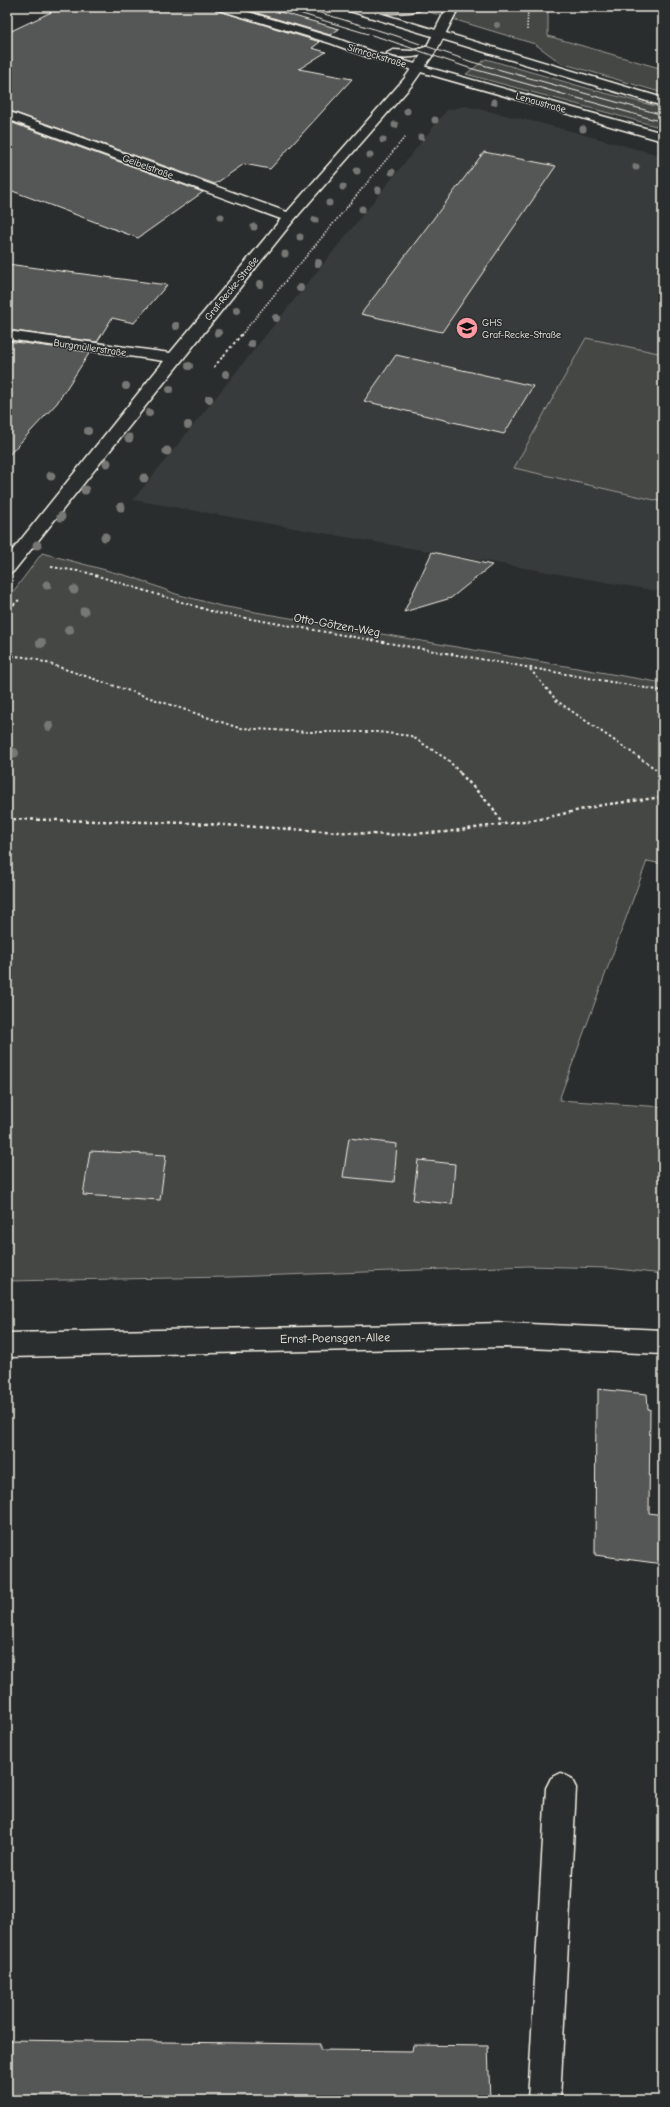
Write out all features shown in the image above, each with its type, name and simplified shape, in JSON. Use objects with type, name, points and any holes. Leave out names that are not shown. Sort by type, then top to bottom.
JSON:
[{"type":"street","name":"Simrockstraße","points":[[220,7],[334,41],[372,55],[420,68]]},
{"type":"street","points":[[349,7],[387,11],[419,7]]},
{"type":"street","points":[[349,7],[440,34],[487,51],[663,102]]},
{"type":"street","name":"Graf-Recke-Straße","points":[[8,565],[289,217],[420,68],[440,34],[453,7]]},
{"type":"street","name":"Simrockstraße","points":[[334,41],[358,43],[401,55],[416,54],[432,48]]},
{"type":"street","name":"Lenaustraße","points":[[420,68],[663,137]]},
{"type":"street","name":"Geibelstraße","points":[[7,115],[289,217]]},
{"type":"street","name":"Burgmüllerstraße","points":[[7,335],[174,358]]},
{"type":"street","name":"Ernst-Poensgen-Allee","points":[[7,1345],[506,1335],[663,1342]]},
{"type":"street","points":[[544,2100],[561,1788]]},
{"type":"path","points":[[209,373],[409,132]]},
{"type":"path","name":"Otto-Götzen-Weg","points":[[8,565],[85,572],[217,613],[530,669],[663,691]]},
{"type":"path","points":[[7,655],[32,658],[239,728],[308,732],[378,732],[411,736],[448,760],[493,808],[502,824]]},
{"type":"path","points":[[530,669],[557,701],[663,774]]},
{"type":"path","points":[[7,819],[198,824],[389,835],[446,832],[540,819],[602,805],[663,797]]},
{"type":"shaded area","points":[[413,7],[548,7],[548,36],[663,69],[663,93],[561,63],[535,44]]},
{"type":"shaded area","points":[[486,59],[597,91],[663,108],[663,128],[466,74]]},
{"type":"shaded area","name":"GHS Graf-Recke-Straße","points":[[466,106],[544,124],[663,156],[663,592],[133,500],[447,110]]},
{"type":"shaded area","points":[[586,338],[663,354],[663,502],[514,468]]},
{"type":"shaded area","points":[[42,553],[135,578],[176,594],[221,606],[663,683],[663,864],[647,861],[559,1100],[663,1107],[663,1274],[608,1268],[528,1266],[229,1277],[7,1281],[7,600]]},
{"type":"building","points":[[62,7],[212,7],[216,10],[320,42],[312,48],[326,52],[299,69],[352,79],[270,169],[244,164],[215,184],[7,110],[7,33]]},
{"type":"building","points":[[237,7],[263,7],[339,29],[330,35]]},
{"type":"building","points":[[7,121],[203,192],[138,238],[7,189]]},
{"type":"building","points":[[484,152],[556,166],[442,332],[361,314]]},
{"type":"building","points":[[7,264],[167,285],[134,323],[112,318],[97,342],[7,330]]},
{"type":"building","points":[[7,341],[90,352],[57,403],[7,457]]},
{"type":"building","points":[[396,355],[533,386],[504,434],[364,401]]},
{"type":"building","points":[[432,552],[492,565],[451,598],[404,612]]},
{"type":"building","points":[[349,1138],[397,1144],[394,1182],[343,1177]]},
{"type":"building","points":[[90,1151],[166,1155],[160,1200],[83,1195]]},
{"type":"building","points":[[418,1160],[455,1164],[452,1204],[413,1200]]},
{"type":"building","points":[[598,1389],[647,1394],[648,1409],[650,1409],[649,1513],[663,1515],[663,1564],[595,1555],[596,1404],[598,1404]]},
{"type":"building","points":[[7,2040],[320,2044],[320,2050],[412,2051],[413,2045],[488,2046],[490,2100],[7,2100]]},
{"type":"tram line","points":[[279,7],[388,40],[466,67],[663,122]]},
{"type":"tram line","points":[[301,7],[394,35],[472,62],[663,115]]},
{"type":"place","name":"GHS Graf-Recke-Straße","points":[[467,328]]}]
